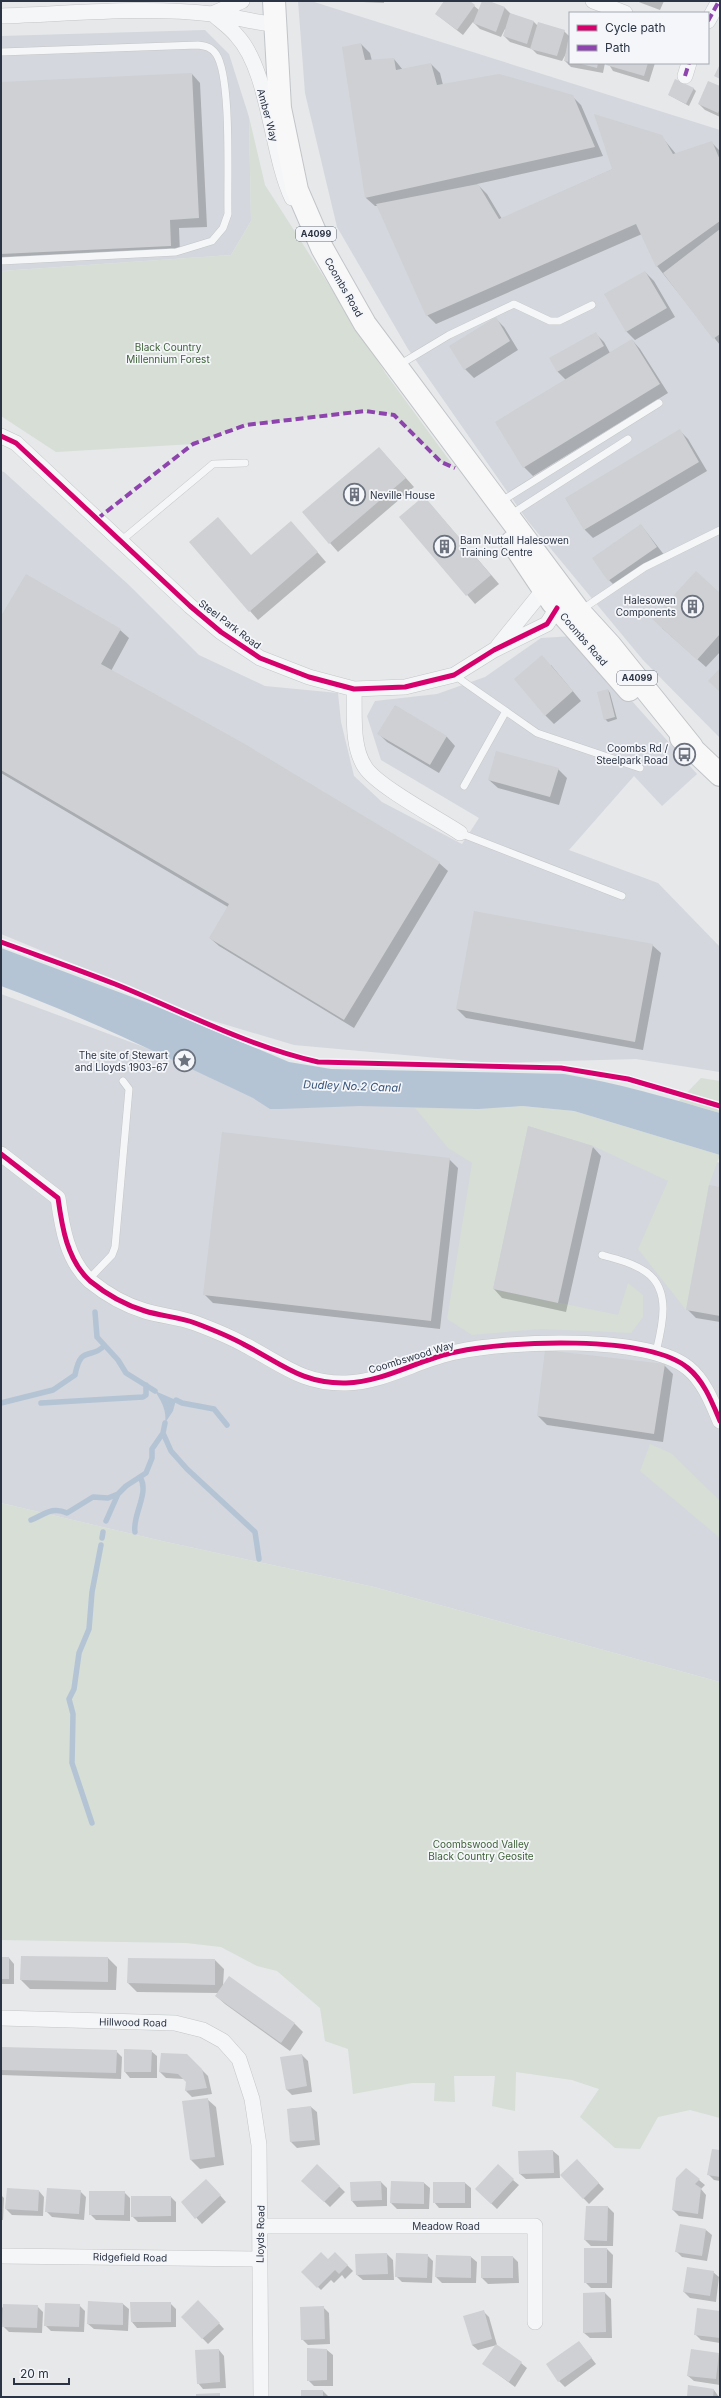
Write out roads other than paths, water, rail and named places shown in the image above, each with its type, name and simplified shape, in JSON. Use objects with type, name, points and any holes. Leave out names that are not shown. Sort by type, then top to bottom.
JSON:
[{"type":"main road","name":"Coombs Road","points":[[274,1],[280,108],[297,190],[322,248],[365,324],[504,509],[527,552]]},
{"type":"main road","name":"Coombs Road","points":[[446,433],[527,552]]},
{"type":"main road","points":[[527,552],[561,602],[552,616]]},
{"type":"main road","name":"Coombs Road","points":[[548,583],[631,692],[692,747],[720,775]]},
{"type":"main road","name":"Coombs Road","points":[[552,616],[577,620]]},
{"type":"street","points":[[212,14],[242,1]]},
{"type":"street","points":[[593,1],[622,12]]},
{"type":"street","points":[[709,19],[719,1]]},
{"type":"street","points":[[1,16],[127,6],[212,14],[257,23],[276,24]]},
{"type":"street","name":"Amber Way","points":[[212,14],[238,36],[253,62],[272,128],[283,179],[292,198],[311,223]]},
{"type":"street","name":"Steel Park Road","points":[[1,436],[16,443],[122,540],[190,606],[221,632],[260,658],[309,677],[354,689],[405,687],[454,675],[552,616]]},
{"type":"street","name":"Steel Park Road","points":[[494,650],[548,583]]},
{"type":"street","points":[[354,689],[356,741],[365,767],[387,787],[460,833]]},
{"type":"street","name":"Coombswood Way","points":[[1,1154],[58,1198],[63,1230],[74,1259],[89,1279],[111,1297],[144,1311],[192,1322],[244,1344],[293,1374],[320,1382],[348,1383],[381,1376],[455,1352],[538,1342],[598,1344],[656,1352],[686,1366],[714,1391],[720,1421]]},
{"type":"street","name":"Hillwood Road","points":[[1,2018],[175,2023],[203,2030],[223,2041],[239,2059],[244,2072]]},
{"type":"street","name":"Lloyds Road","points":[[244,2072],[252,2099],[259,2145],[261,2397]]},
{"type":"street","name":"Meadow Road","points":[[260,2226],[535,2226],[535,2322]]},
{"type":"street","name":"Ridgefield Road","points":[[1,2256],[259,2259]]},
{"type":"lane","points":[[1,52],[198,45],[211,48],[217,55],[227,96],[228,214],[223,228],[212,241],[176,252],[1,261]]},
{"type":"lane","points":[[397,366],[449,335],[514,304],[550,321],[559,321],[592,305]]},
{"type":"lane","points":[[504,509],[659,403]]},
{"type":"lane","points":[[504,509],[628,439]]},
{"type":"lane","points":[[122,540],[214,464],[245,463]]},
{"type":"lane","points":[[577,620],[645,567],[720,530]]},
{"type":"lane","points":[[454,675],[537,733],[640,768]]},
{"type":"lane","points":[[464,786],[506,711]]},
{"type":"lane","points":[[460,833],[622,896]]},
{"type":"lane","points":[[89,1279],[112,1254],[115,1247],[129,1088],[124,1081]]},
{"type":"lane","points":[[602,1255],[632,1264],[646,1272],[657,1286],[663,1303],[663,1322],[656,1352]]},
{"type":"water","name":"Dudley No.2 Canal","points":[[1,948],[148,1003],[289,1062],[331,1069],[564,1074],[623,1086],[701,1107],[720,1113],[720,1155],[574,1111],[522,1106],[478,1109],[360,1106],[270,1109],[253,1098],[128,1039],[33,998],[1,986]]},
{"type":"water","points":[[155,1391],[176,1400],[173,1411],[165,1423],[164,1410]]},
{"type":"waterway","points":[[95,1312],[97,1337],[118,1360],[126,1373],[155,1391]]},
{"type":"waterway","points":[[1,1403],[53,1390],[75,1375],[77,1365],[83,1356],[95,1352],[104,1346]]},
{"type":"waterway","points":[[41,1403],[143,1397],[146,1395],[146,1385]]},
{"type":"waterway","points":[[176,1400],[182,1403],[214,1409],[227,1425]]},
{"type":"waterway","points":[[106,1521],[118,1494],[126,1486],[146,1473],[152,1458],[152,1449],[163,1433],[165,1423]]},
{"type":"waterway","points":[[163,1433],[171,1451],[187,1469],[255,1532],[259,1559]]},
{"type":"waterway","points":[[135,1532],[136,1518],[143,1490],[143,1483],[140,1477]]},
{"type":"waterway","points":[[31,1520],[57,1510],[67,1513],[93,1497],[108,1498],[118,1494]]},
{"type":"waterway","points":[[102,1538],[103,1532]]},
{"type":"waterway","points":[[92,1823],[72,1763],[73,1714],[69,1699],[74,1689],[79,1653],[89,1629],[92,1592],[101,1545]]},
{"type":"place","name":"Neville House","points":[[354,495]]},
{"type":"place","name":"Bam Nuttall Halesowen Training Centre","points":[[445,546]]},
{"type":"place","name":"Halesowen Components","points":[[692,606]]},
{"type":"place","name":"Coombs Rd / Steelpark Road","points":[[684,754]]},
{"type":"place","name":"The site of Stewart and Lloyds 1903-67","points":[[184,1061]]},
{"type":"park label","name":"Black Country Millennium Forest","points":[[168,352]]},
{"type":"park label","name":"Coombswood Valley Black Country Geosite","points":[[481,1850]]}]
